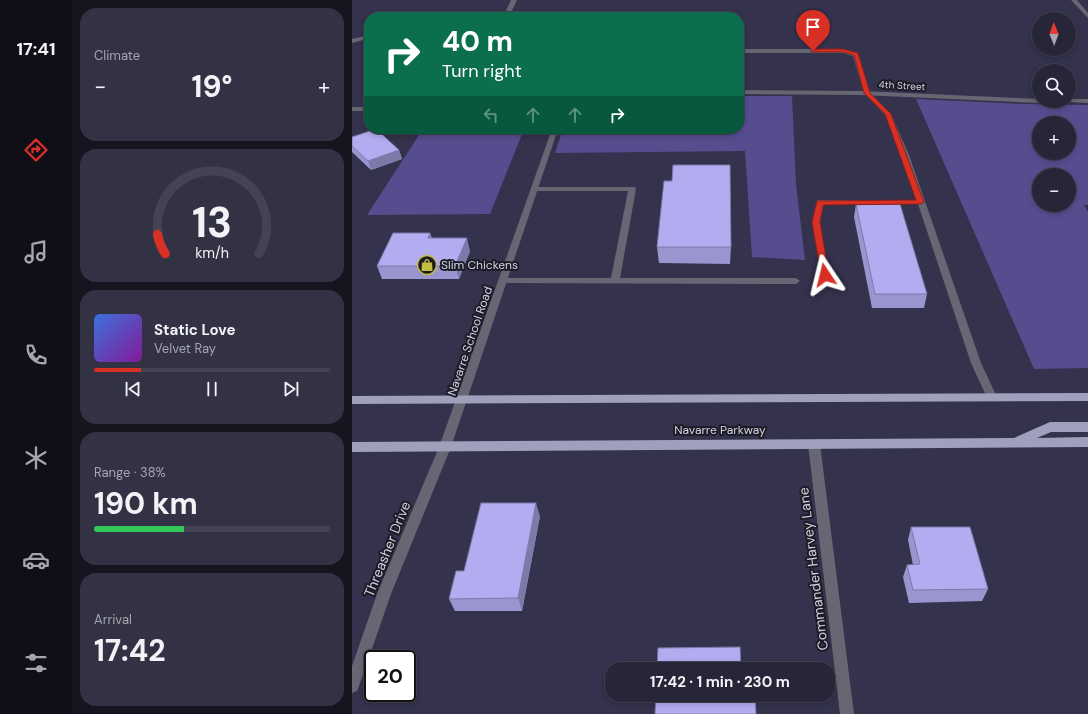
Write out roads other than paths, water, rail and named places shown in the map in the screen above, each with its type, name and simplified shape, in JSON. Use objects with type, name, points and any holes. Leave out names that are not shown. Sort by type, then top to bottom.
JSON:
[{"type":"highway","points":[[352,400],[1088,397]]},
{"type":"highway","points":[[1013,442],[1050,427],[1088,427]]},
{"type":"highway","name":"Navarre Parkway","points":[[352,447],[1088,442]]},
{"type":"street","points":[[508,12],[514,0]]},
{"type":"street","points":[[1074,0],[1088,16]]},
{"type":"street","points":[[352,41],[364,38]]},
{"type":"street","points":[[744,51],[843,50],[856,54],[867,93],[888,114],[921,202],[976,362],[992,397]]},
{"type":"street","name":"4th Street","points":[[744,92],[867,93],[1032,100]]},
{"type":"street","points":[[1076,101],[1088,101]]},
{"type":"street","points":[[352,109],[364,109]]},
{"type":"street","name":"Navarre School Road","points":[[445,447],[504,281],[553,134]]},
{"type":"street","points":[[535,189],[632,189],[615,281]]},
{"type":"street","points":[[825,275],[816,222],[820,202],[921,202]]},
{"type":"street","points":[[504,281],[796,281]]},
{"type":"street","name":"Commander Harvey Lane","points":[[814,444],[847,714]]},
{"type":"street","name":"Threasher Drive","points":[[352,686],[384,594],[445,447]]},
{"type":"place","name":"Slim Chickens","points":[[427,265]]}]
